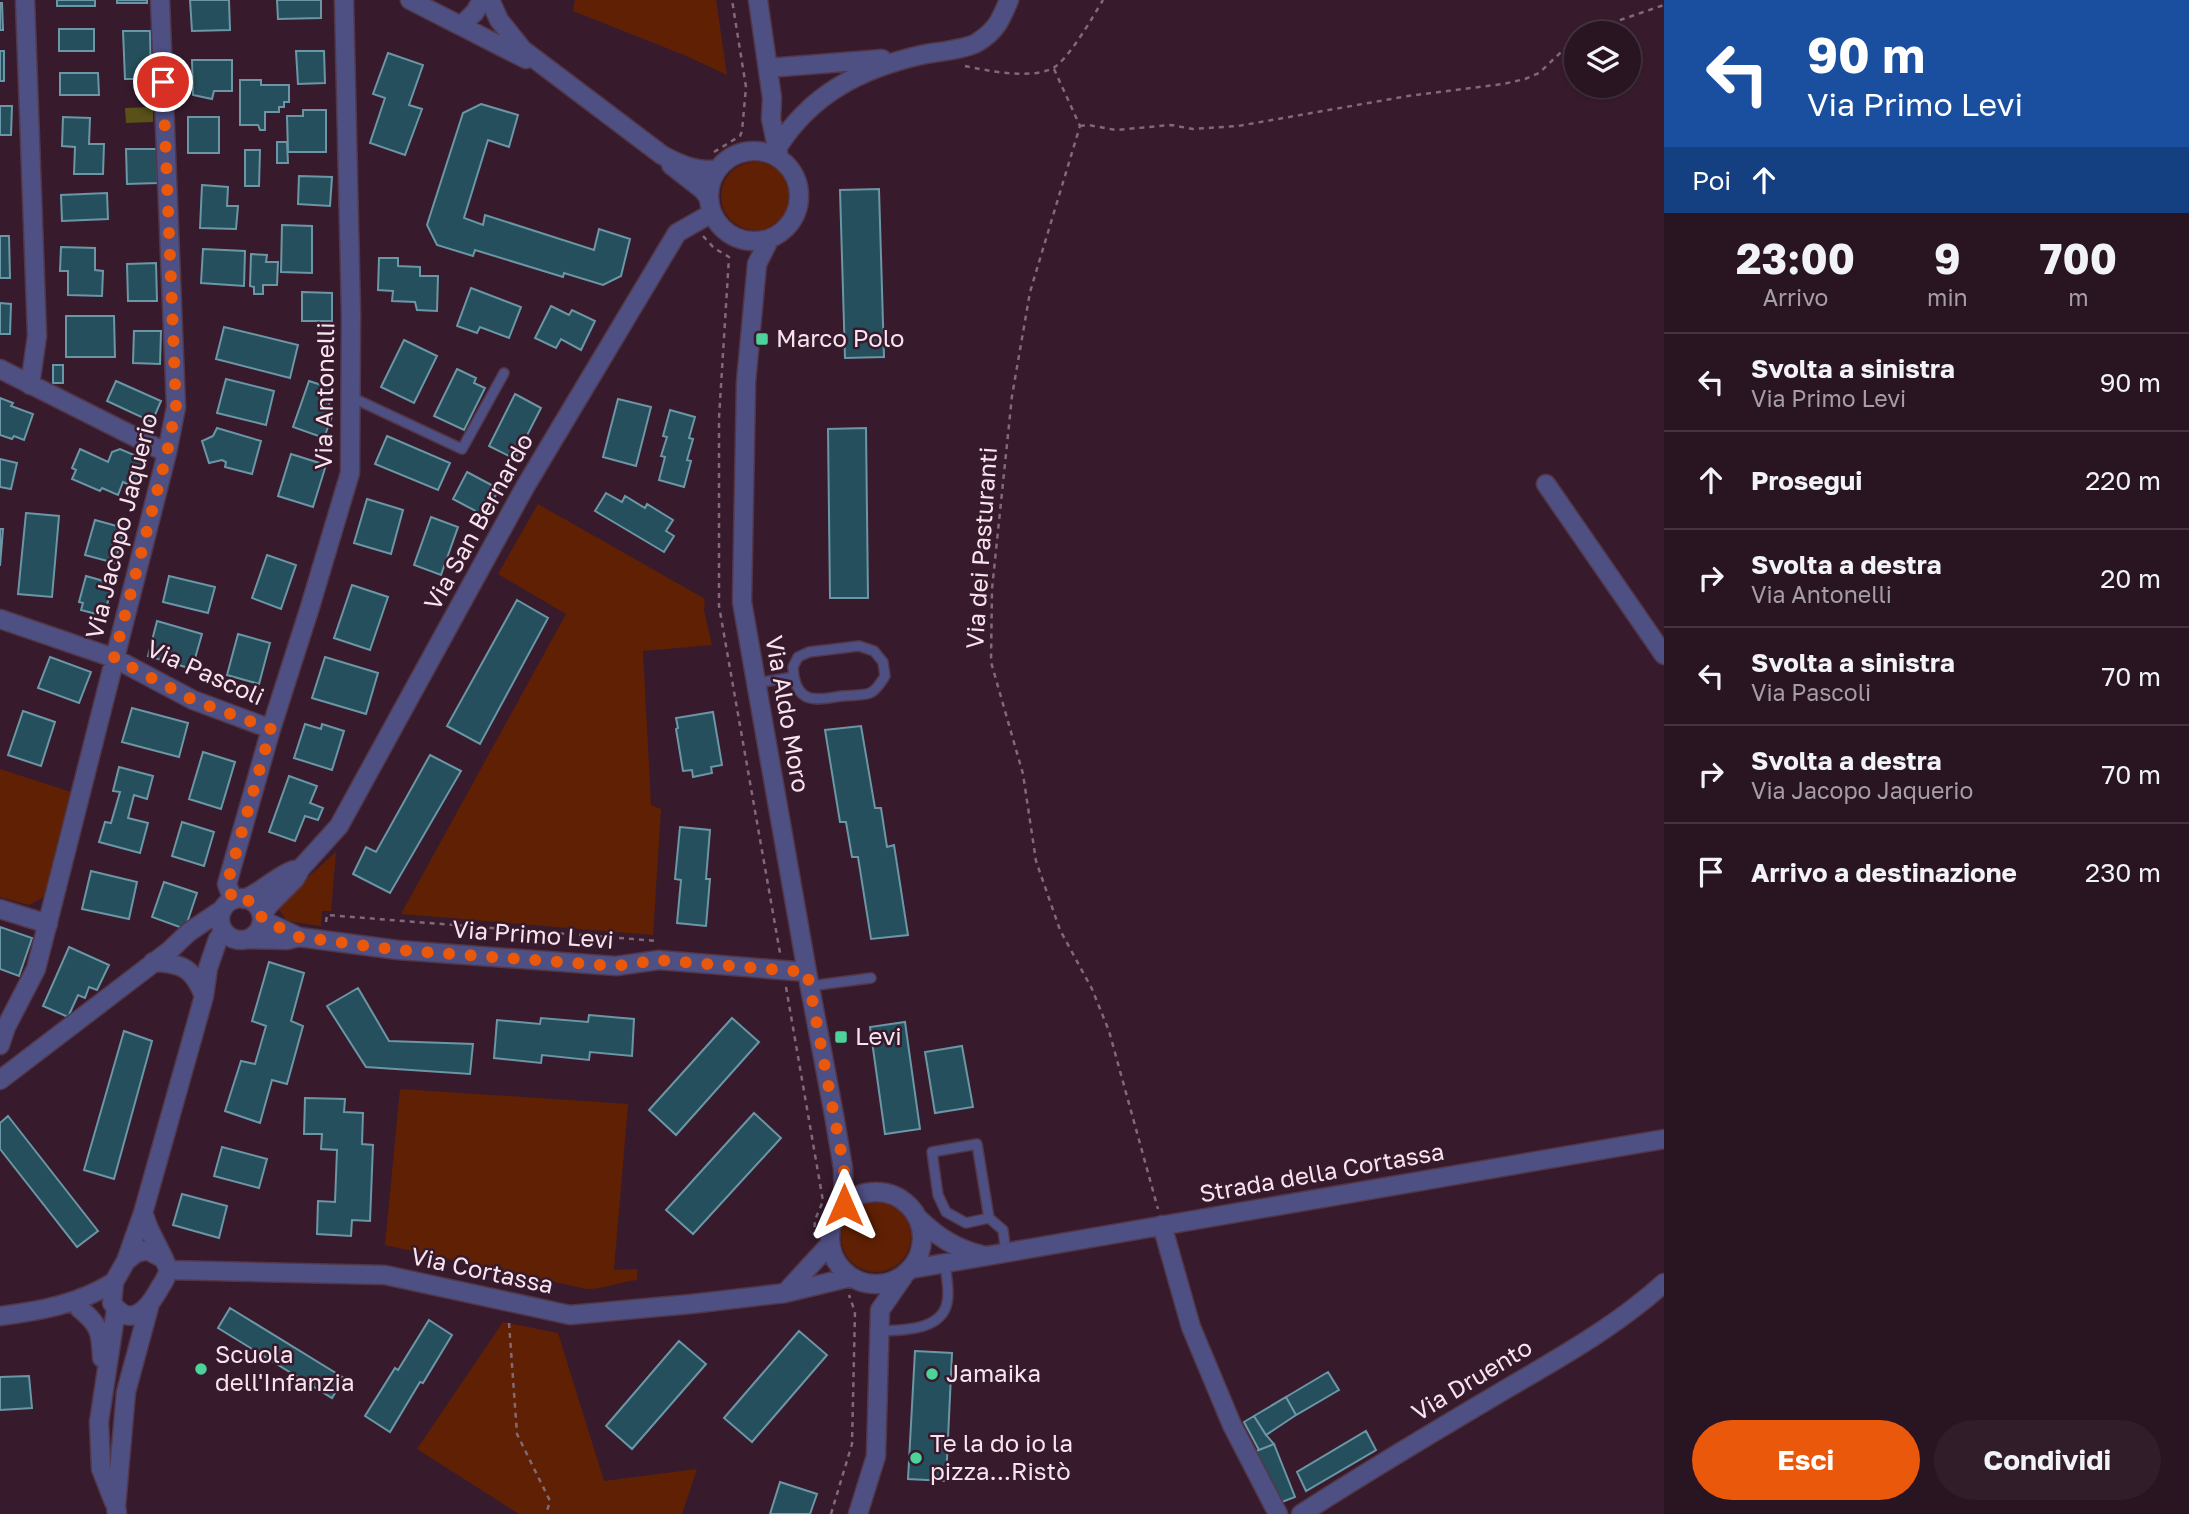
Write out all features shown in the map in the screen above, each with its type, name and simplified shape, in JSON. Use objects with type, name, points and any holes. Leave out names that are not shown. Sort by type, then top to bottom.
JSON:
[{"type":"street","points":[[25,0],[37,336],[30,385]]},
{"type":"street","name":"Via Jacopo Jaquerio","points":[[0,1045],[6,1027],[36,968],[167,453],[176,407],[160,0]]},
{"type":"street","name":"Via Antonelli","points":[[233,903],[227,884],[271,729],[350,472],[351,315],[344,0]]},
{"type":"street","points":[[410,0],[555,74]]},
{"type":"street","points":[[461,26],[482,0]]},
{"type":"street","points":[[490,0],[499,20],[523,50],[662,155],[703,190],[719,225],[730,234],[743,240],[757,241],[782,231],[792,221],[799,201],[796,180],[778,153],[771,119],[772,98],[758,0]]},
{"type":"street","points":[[778,153],[799,118],[829,92],[866,72],[917,56],[977,43],[999,25],[1009,0]]},
{"type":"street","points":[[768,68],[917,56]]},
{"type":"street","points":[[752,151],[771,119]]},
{"type":"street","points":[[662,155],[683,166],[709,169],[739,154],[752,151],[778,153]]},
{"type":"street","points":[[709,169],[711,206]]},
{"type":"street","name":"Via San Bernardo","points":[[262,918],[268,906],[339,826],[525,487],[677,233],[711,206]]},
{"type":"street","name":"Via Aldo Moro","points":[[770,238],[757,264],[746,382],[742,602],[844,1168],[844,1205]]},
{"type":"street","points":[[743,240],[757,264]]},
{"type":"street","points":[[0,369],[167,453]]},
{"type":"street","points":[[1546,484],[1664,655]]},
{"type":"street","name":"Via Pascoli","points":[[0,619],[114,658],[193,700],[271,729]]},
{"type":"street","name":"Via San Bernardo","points":[[169,951],[189,932],[233,903],[259,893],[286,873],[301,868]]},
{"type":"street","points":[[0,1080],[169,951],[233,934],[258,932],[262,918],[258,906],[233,903],[220,916],[233,934]]},
{"type":"street","points":[[0,909],[48,924]]},
{"type":"street","name":"Via Primo Levi","points":[[262,918],[299,937],[398,950],[615,966],[659,960],[808,979]]},
{"type":"street","points":[[58,1307],[94,1294],[114,1282],[127,1261],[204,996],[208,968],[218,939],[233,934]]},
{"type":"street","name":"Via Primo Levi","points":[[233,934],[287,940],[299,937]]},
{"type":"street","points":[[153,962],[173,962],[187,969],[198,981],[204,996]]},
{"type":"street","name":"Strada della Cortassa","points":[[907,1273],[945,1263],[1664,1139]]},
{"type":"street","name":"Via Aldo Moro","points":[[844,1168],[865,1193]]},
{"type":"street","points":[[858,1514],[876,1456],[880,1310],[919,1258],[923,1245],[923,1231],[909,1205],[896,1196],[881,1192],[865,1193],[851,1199],[834,1218],[830,1231],[834,1257],[849,1280],[880,1310]]},
{"type":"street","points":[[114,1511],[126,1392],[149,1307],[167,1276],[166,1265],[143,1213]]},
{"type":"street","points":[[918,1218],[948,1243],[966,1251],[997,1254]]},
{"type":"street","points":[[1162,1225],[1191,1327],[1232,1425],[1278,1514]]},
{"type":"street","points":[[785,1293],[830,1244]]},
{"type":"street","points":[[127,1261],[136,1253],[147,1250],[155,1252],[166,1265]]},
{"type":"street","name":"Via Cortassa","points":[[166,1265],[385,1275],[570,1315],[785,1293],[849,1280]]},
{"type":"street","points":[[849,1280],[881,1284],[907,1273]]},
{"type":"street","points":[[114,1282],[114,1307],[99,1422],[101,1469],[114,1511]]},
{"type":"street","name":"Via Druento","points":[[1301,1514],[1397,1453],[1595,1336],[1636,1308],[1664,1283]]},
{"type":"street","points":[[0,1315],[58,1307],[114,1307],[127,1316],[138,1314],[149,1307]]},
{"type":"street","points":[[79,1308],[100,1330],[104,1389]]},
{"type":"lane","points":[[351,397],[462,449],[504,373]]},
{"type":"lane","points":[[859,646],[874,651],[883,662],[885,676],[870,693],[814,700],[796,689],[794,677],[793,667],[798,657],[809,652],[859,646]]},
{"type":"lane","points":[[757,683],[794,677]]},
{"type":"lane","points":[[808,979],[871,978]]},
{"type":"lane","points":[[989,1219],[965,1223],[946,1212],[938,1195],[932,1152],[977,1144],[989,1219],[1003,1230],[997,1254]]},
{"type":"lane","points":[[880,1331],[913,1329],[929,1324],[942,1314],[948,1302],[945,1263]]},
{"type":"path","points":[[709,169],[718,148],[740,136],[742,131],[746,87],[732,0]]},
{"type":"path","points":[[966,66],[1029,74],[1054,69],[1089,24],[1103,0]]},
{"type":"path","points":[[1617,21],[1664,5]]},
{"type":"path","points":[[1054,69],[1080,126],[1116,130],[1171,125],[1193,129],[1238,126],[1408,96],[1503,84],[1539,73],[1564,49]]},
{"type":"path","name":"Via dei Pasturanti","points":[[1080,126],[1030,292],[1012,396],[992,589],[991,662],[1023,774],[1036,861],[1060,930],[1092,989],[1109,1031],[1162,1225]]},
{"type":"path","points":[[323,940],[327,915],[658,941]]},
{"type":"path","points":[[831,1514],[852,1444],[855,1312],[849,1280]]},
{"type":"path","points":[[509,1323],[517,1434],[550,1501],[546,1514]]},
{"type":"shaded area","points":[[575,0],[716,0],[727,75],[573,11]]},
{"type":"shaded area","points":[[153,107],[153,122],[126,123],[125,108]]},
{"type":"shaded area","points":[[755,162],[768,165],[779,172],[786,183],[789,196],[786,209],[779,220],[768,227],[755,230],[742,227],[731,220],[724,209],[721,196],[724,183],[731,172],[742,165]]},
{"type":"shaded area","points":[[538,504],[705,599],[704,610],[712,645],[643,651],[651,805],[661,809],[653,935],[401,914],[566,614],[498,574]]},
{"type":"shaded area","points":[[0,769],[71,792],[44,897],[29,905],[0,897]]},
{"type":"shaded area","points":[[336,852],[331,911],[322,911],[321,926],[287,921],[278,908],[279,903]]},
{"type":"shaded area","points":[[400,1089],[628,1104],[614,1270],[637,1269],[637,1280],[587,1289],[385,1245]]},
{"type":"shaded area","points":[[876,1202],[901,1212],[911,1237],[901,1262],[876,1272],[851,1262],[841,1237],[851,1212]]},
{"type":"shaded area","points":[[503,1322],[558,1333],[604,1481],[697,1469],[682,1514],[519,1514],[417,1449]]},
{"type":"building","points":[[57,0],[95,0],[95,6],[57,6]]},
{"type":"building","points":[[117,0],[147,0],[147,3],[117,3]]},
{"type":"building","points":[[190,0],[229,0],[230,30],[192,31]]},
{"type":"building","points":[[277,0],[321,0],[321,18],[278,19]]},
{"type":"building","points":[[2,3],[3,30],[0,30]]},
{"type":"building","points":[[59,29],[94,29],[94,51],[59,51]]},
{"type":"building","points":[[123,31],[150,31],[151,79],[125,79]]},
{"type":"building","points":[[0,51],[4,51],[4,81],[0,81]]},
{"type":"building","points":[[296,51],[324,51],[325,83],[298,84]]},
{"type":"building","points":[[388,53],[423,65],[409,105],[422,109],[405,155],[370,143],[385,98],[373,94]]},
{"type":"building","points":[[192,60],[232,60],[232,91],[214,91],[212,99],[193,95]]},
{"type":"building","points":[[60,73],[98,73],[99,95],[60,95]]},
{"type":"building","points":[[240,80],[261,80],[261,85],[289,85],[289,102],[284,102],[284,107],[279,107],[279,112],[265,112],[265,130],[260,130],[258,125],[240,125]]},
{"type":"building","points":[[481,104],[518,115],[509,147],[488,140],[464,218],[483,225],[485,215],[594,250],[599,229],[630,239],[621,276],[603,285],[564,273],[563,277],[475,250],[473,256],[437,245],[427,225],[463,113]]},
{"type":"building","points":[[0,106],[12,106],[11,135],[0,135]]},
{"type":"building","points":[[303,110],[326,110],[326,152],[288,152],[287,116],[303,116]]},
{"type":"building","points":[[63,117],[90,118],[89,144],[104,144],[103,174],[74,174],[75,147],[62,146]]},
{"type":"building","points":[[188,117],[219,117],[219,153],[188,153]]},
{"type":"building","points":[[277,142],[287,142],[288,163],[277,163]]},
{"type":"building","points":[[126,149],[157,149],[158,183],[127,184]]},
{"type":"building","points":[[245,150],[260,150],[259,186],[245,186]]},
{"type":"building","points":[[299,176],[332,177],[330,206],[298,204]]},
{"type":"building","points":[[202,185],[228,187],[227,206],[238,206],[236,229],[200,228]]},
{"type":"building","points":[[879,189],[884,357],[845,358],[840,190]]},
{"type":"building","points":[[107,193],[108,219],[62,221],[61,195]]},
{"type":"building","points":[[282,225],[312,226],[312,273],[281,272]]},
{"type":"building","points":[[0,236],[9,236],[10,278],[0,278]]},
{"type":"building","points":[[61,247],[95,248],[95,270],[103,271],[102,296],[68,295],[68,271],[60,271]]},
{"type":"building","points":[[203,249],[245,251],[244,286],[201,283]]},
{"type":"building","points":[[251,254],[267,255],[266,262],[278,262],[277,285],[263,285],[263,294],[254,294],[254,287],[250,286]]},
{"type":"building","points":[[379,258],[398,258],[398,266],[420,267],[420,276],[438,276],[437,311],[417,310],[415,302],[392,301],[393,291],[378,290]]},
{"type":"building","points":[[156,263],[157,301],[128,301],[127,264]]},
{"type":"building","points":[[471,288],[521,307],[509,338],[480,327],[477,333],[457,326]]},
{"type":"building","points":[[302,292],[332,293],[332,321],[302,321]]},
{"type":"building","points":[[0,303],[11,304],[10,334],[0,334]]},
{"type":"building","points":[[551,306],[569,315],[572,310],[595,321],[581,350],[561,339],[556,348],[535,338]]},
{"type":"building","points":[[66,316],[114,316],[115,357],[66,357]]},
{"type":"building","points":[[224,327],[298,345],[290,378],[216,359]]},
{"type":"building","points":[[134,331],[161,331],[160,364],[133,363]]},
{"type":"building","points":[[404,340],[437,356],[414,403],[381,387]]},
{"type":"building","points":[[53,365],[63,365],[63,383],[53,383]]},
{"type":"building","points":[[457,369],[476,378],[474,383],[485,388],[464,430],[434,416]]},
{"type":"building","points":[[226,379],[274,391],[266,425],[217,413]]},
{"type":"building","points":[[116,381],[161,401],[152,422],[107,401]]},
{"type":"building","points":[[309,381],[334,389],[326,414],[332,416],[324,438],[293,427]]},
{"type":"building","points":[[515,394],[541,408],[515,459],[489,446]]},
{"type":"building","points":[[0,398],[13,403],[11,406],[33,414],[24,440],[0,435]]},
{"type":"building","points":[[618,399],[651,407],[636,466],[603,457]]},
{"type":"building","points":[[670,410],[695,417],[687,460],[691,461],[684,487],[659,480],[665,457],[661,456],[667,437],[663,436]]},
{"type":"building","points":[[217,428],[261,441],[252,474],[225,467],[226,462],[222,460],[209,463],[202,441],[213,436]]},
{"type":"building","points":[[866,428],[868,598],[830,598],[828,429]]},
{"type":"building","points":[[387,436],[450,463],[438,490],[375,464]]},
{"type":"building","points":[[80,449],[108,462],[112,452],[120,449],[141,458],[144,467],[135,488],[123,482],[118,495],[102,488],[100,491],[72,479],[76,470],[72,468]]},
{"type":"building","points":[[291,454],[326,465],[313,507],[278,496]]},
{"type":"building","points":[[0,459],[17,463],[11,489],[0,487]]},
{"type":"building","points":[[467,472],[499,489],[485,516],[453,499]]},
{"type":"building","points":[[606,493],[622,502],[625,496],[645,508],[647,504],[673,520],[666,531],[674,536],[664,552],[595,511]]},
{"type":"building","points":[[367,499],[403,510],[391,554],[354,543]]},
{"type":"building","points":[[26,513],[59,516],[52,597],[18,594]]},
{"type":"building","points":[[431,517],[458,527],[441,575],[414,565]]},
{"type":"building","points":[[95,520],[124,528],[115,563],[85,555]]},
{"type":"building","points":[[0,529],[3,529],[0,566]]},
{"type":"building","points":[[267,555],[296,565],[281,609],[252,598]]},
{"type":"building","points":[[86,576],[107,582],[105,588],[111,590],[104,616],[81,610],[83,603],[79,602]]},
{"type":"building","points":[[169,576],[215,587],[208,613],[163,602]]},
{"type":"building","points":[[352,585],[388,597],[370,650],[334,638]]},
{"type":"building","points":[[517,600],[548,618],[480,744],[447,726]]},
{"type":"building","points":[[157,621],[202,634],[192,669],[148,656]]},
{"type":"building","points":[[238,634],[270,643],[259,684],[227,675]]},
{"type":"building","points":[[50,657],[91,672],[79,703],[38,688]]},
{"type":"building","points":[[325,657],[378,673],[366,714],[312,698]]},
{"type":"building","points":[[132,708],[188,723],[179,757],[122,742]]},
{"type":"building","points":[[23,711],[55,722],[41,766],[8,755]]},
{"type":"building","points":[[713,712],[722,765],[711,767],[712,773],[693,777],[692,770],[683,771],[676,718]]},
{"type":"building","points":[[305,724],[321,729],[322,724],[344,731],[332,770],[294,758]]},
{"type":"building","points":[[861,726],[875,808],[881,808],[887,847],[894,845],[908,935],[871,939],[858,857],[852,857],[846,822],[840,822],[825,730]]},
{"type":"building","points":[[203,752],[235,762],[221,809],[189,799]]},
{"type":"building","points":[[430,755],[461,771],[390,893],[353,874],[366,847],[376,852]]},
{"type":"building","points":[[119,767],[153,776],[147,799],[134,795],[128,818],[148,823],[140,853],[99,842],[105,822],[111,823],[120,792],[113,791]]},
{"type":"building","points":[[289,776],[317,786],[310,803],[323,808],[318,820],[305,816],[295,841],[269,832]]},
{"type":"building","points":[[182,822],[214,832],[204,866],[172,856]]},
{"type":"building","points":[[680,827],[710,830],[706,926],[677,923],[681,880],[675,879]]},
{"type":"building","points":[[91,871],[137,882],[129,919],[82,909]]},
{"type":"building","points":[[164,882],[197,893],[185,929],[152,917]]},
{"type":"building","points":[[0,927],[32,938],[19,976],[0,969]]},
{"type":"building","points":[[69,947],[109,965],[97,990],[89,987],[85,998],[78,995],[68,1017],[43,1006]]},
{"type":"building","points":[[269,962],[304,973],[291,1021],[303,1026],[287,1084],[272,1080],[260,1123],[225,1111],[241,1061],[255,1064],[266,1026],[252,1021]]},
{"type":"building","points":[[358,988],[389,1041],[473,1044],[470,1074],[366,1067],[327,1006]]},
{"type":"building","points":[[589,1015],[634,1019],[632,1056],[590,1052],[589,1060],[542,1055],[541,1063],[494,1058],[497,1020],[540,1024],[541,1018],[588,1022]]},
{"type":"building","points":[[732,1018],[759,1042],[676,1135],[649,1110]]},
{"type":"building","points":[[905,1022],[920,1129],[885,1134],[870,1027]]},
{"type":"building","points":[[124,1031],[152,1041],[114,1179],[84,1170]]},
{"type":"building","points":[[962,1046],[973,1107],[935,1113],[925,1052]]},
{"type":"building","points":[[305,1098],[345,1099],[344,1112],[363,1113],[362,1144],[373,1145],[370,1221],[352,1220],[351,1236],[317,1234],[318,1201],[335,1202],[337,1150],[321,1149],[322,1134],[304,1134]]},
{"type":"building","points":[[754,1113],[781,1138],[693,1234],[666,1210]]},
{"type":"building","points":[[8,1116],[98,1231],[77,1247],[0,1149],[0,1123]]},
{"type":"building","points":[[222,1147],[267,1159],[259,1188],[214,1176]]},
{"type":"building","points":[[182,1194],[227,1206],[219,1238],[173,1225]]},
{"type":"building","points":[[230,1308],[344,1378],[332,1398],[218,1328]]},
{"type":"building","points":[[429,1320],[452,1335],[390,1432],[365,1416]]},
{"type":"building","points":[[799,1331],[827,1355],[752,1442],[724,1418]]},
{"type":"building","points":[[679,1341],[706,1364],[632,1449],[606,1426]]},
{"type":"building","points":[[915,1351],[952,1353],[946,1481],[908,1479]]},
{"type":"building","points":[[1328,1372],[1339,1390],[1296,1415],[1286,1397]]},
{"type":"building","points":[[29,1376],[32,1408],[0,1410],[0,1377]]},
{"type":"building","points":[[1286,1397],[1296,1415],[1266,1435],[1254,1416]]},
{"type":"building","points":[[1254,1416],[1274,1444],[1259,1450],[1244,1422]]},
{"type":"building","points":[[1366,1431],[1376,1450],[1306,1491],[1297,1472]]},
{"type":"building","points":[[1274,1444],[1295,1497],[1277,1504],[1256,1451]]},
{"type":"building","points":[[780,1482],[817,1494],[810,1514],[770,1514]]},
{"type":"place","name":"Marco Polo","points":[[762,339]]},
{"type":"place","name":"Levi","points":[[841,1037]]},
{"type":"place","name":"Scuola dell'Infanzia","points":[[201,1369]]},
{"type":"place","name":"Jamaika","points":[[932,1374]]},
{"type":"place","name":"Te la do io la pizza...Ristò","points":[[916,1458]]},
{"type":"route","points":[[163,82],[176,407],[167,453],[114,658],[193,700],[271,729],[227,884],[233,900],[240,898],[253,902],[258,906],[262,919],[299,937],[398,950],[615,966],[659,960],[807,972],[844,1168],[844,1205]]}]
